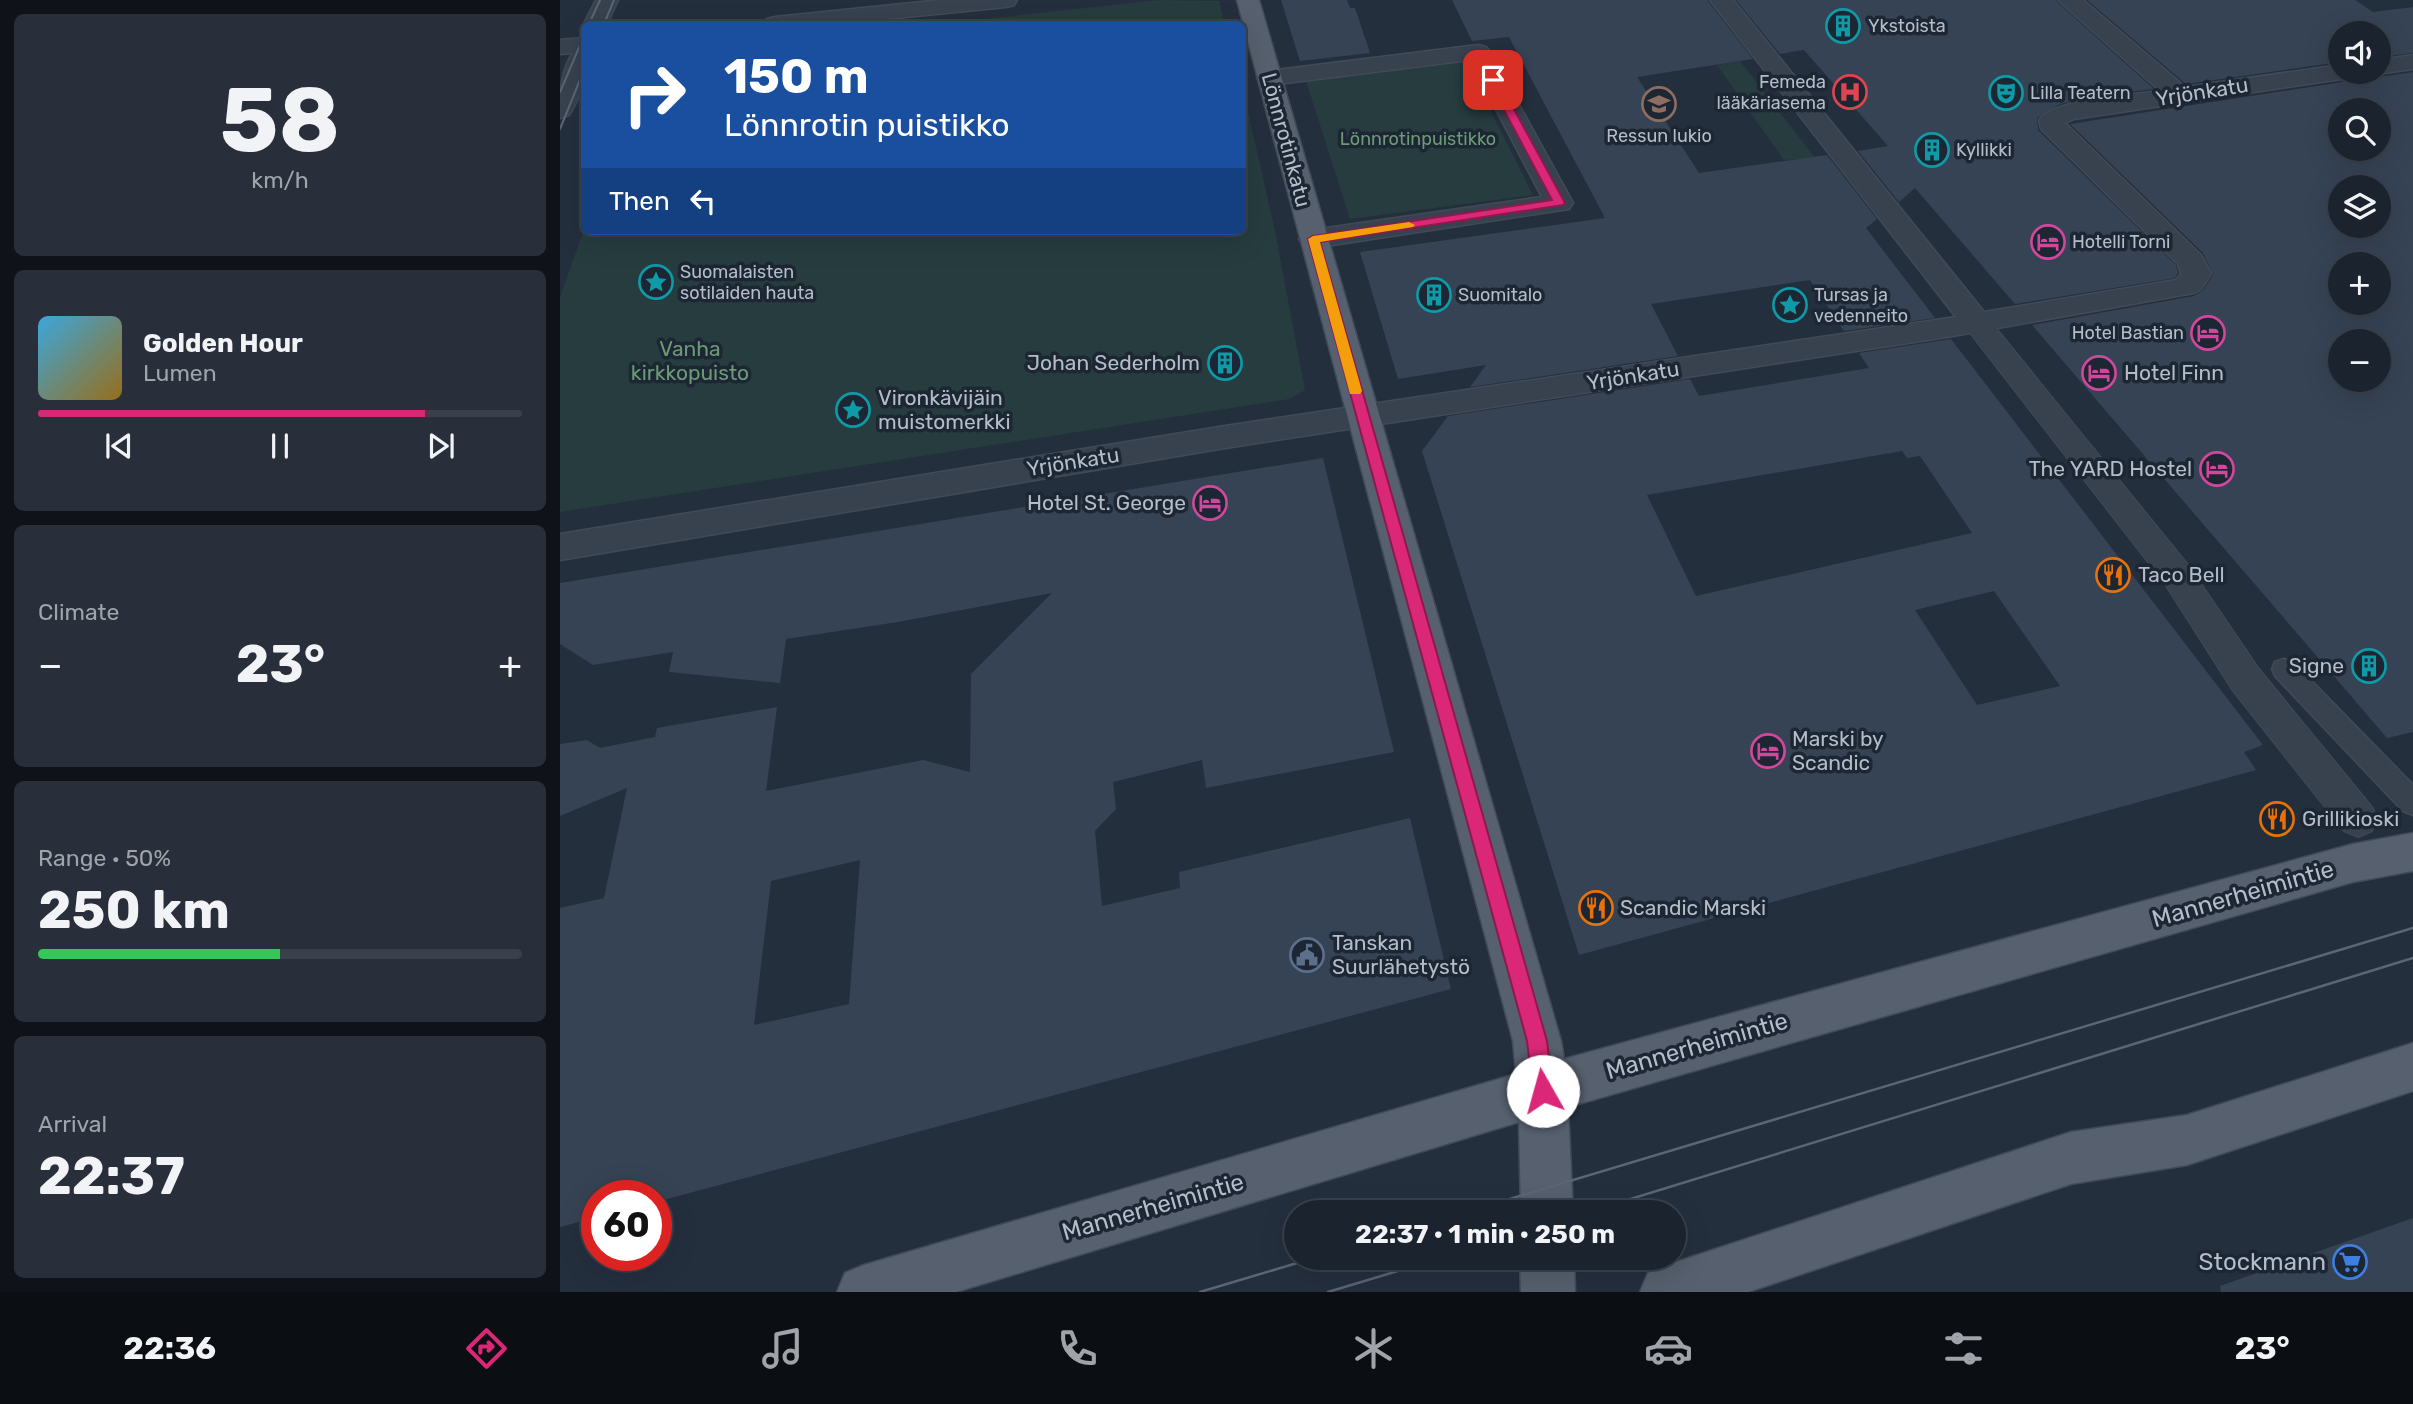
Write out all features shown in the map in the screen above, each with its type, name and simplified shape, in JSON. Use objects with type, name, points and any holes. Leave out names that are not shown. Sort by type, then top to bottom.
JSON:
[{"type":"main road","name":"Lönnrotinkatu","points":[[1248,0],[1537,1041],[1543,1091],[1546,1200]]},
{"type":"main road","name":"Mannerheimintie","points":[[864,1292],[1618,1067],[2341,867],[2413,852]]},
{"type":"main road","points":[[1667,1292],[2071,1158],[2187,1140],[2413,1067]]},
{"type":"main road","points":[[1547,1270],[1548,1292]]},
{"type":"street","points":[[597,21],[607,0]]},
{"type":"street","points":[[804,21],[1006,0]]},
{"type":"street","points":[[1721,0],[2177,575],[2246,680],[2358,819]]},
{"type":"street","points":[[2069,0],[2178,94]]},
{"type":"street","points":[[560,47],[581,45]]},
{"type":"street","points":[[1269,78],[1478,52],[1559,203],[1313,239]]},
{"type":"street","points":[[560,110],[581,60]]},
{"type":"street","points":[[2391,65],[2413,62]]},
{"type":"street","name":"Yrjönkatu","points":[[560,547],[1225,437],[1978,323],[2174,290],[2191,283],[2196,274],[2191,261],[2054,129],[2052,120],[2068,112],[2328,74]]},
{"type":"lane","points":[[2284,669],[2413,803]]},
{"type":"green space","points":[[1159,0],[1219,1],[1224,21],[966,21]]},
{"type":"green space","points":[[1740,61],[1837,186],[1821,188],[1800,159],[1784,160],[1717,65]]},
{"type":"green space","name":"Lönnrotinpuistikko","points":[[1466,62],[1533,195],[1350,219],[1306,81]]},
{"type":"green space","name":"Vanha kirkkopuisto","points":[[1246,102],[1275,231],[1305,390],[1290,399],[560,512],[560,297],[582,235],[1246,235]]},
{"type":"building","points":[[1281,0],[1347,0],[1350,8],[1355,8],[1370,53],[1300,61]]},
{"type":"building","points":[[1452,0],[1707,0],[1753,59],[1637,77],[1699,173],[1827,155],[1877,219],[1866,228],[1935,318],[1844,331],[1810,280],[1651,304],[1678,356],[1470,387],[1486,365],[1398,379],[1360,252],[1605,218],[1509,37],[1472,41]]},
{"type":"building","points":[[1736,0],[2055,0],[2154,89],[2095,96],[2060,104],[2037,118],[2038,130],[2176,265],[2178,273],[2175,278],[2015,304],[1915,188],[1899,202],[1858,151],[1888,146],[1804,50],[1780,54]]},
{"type":"building","points":[[2087,0],[2355,0],[2373,12],[2413,7],[2413,53],[2391,56],[2391,21],[2328,21],[2328,64],[2186,84]]},
{"type":"building","points":[[2413,72],[2413,732],[2387,738],[2032,325],[2194,296],[2203,290],[2213,275],[2203,253],[2070,124],[2328,84],[2391,84],[2391,75]]},
{"type":"building","points":[[1951,339],[2263,745],[2244,752],[2256,770],[1579,955],[1422,451],[1448,416],[1690,379],[1699,396],[1869,368],[1859,353]],"holes":[[[1902,451],[1907,458],[1920,456],[1972,533],[1696,596],[1647,495]],[[1994,591],[2060,686],[1977,705],[1915,610]]]},
{"type":"building","points":[[1323,458],[1394,752],[1206,788],[1202,760],[1113,782],[1116,809],[1095,831],[1102,906],[1180,888],[1179,872],[1410,818],[1451,989],[672,1198],[672,1180],[581,1180],[581,1221],[560,1227],[560,908],[604,898],[627,788],[560,816],[560,744],[587,740],[600,748],[655,737],[657,728],[777,707],[766,791],[923,760],[970,772],[971,674],[1052,593],[898,622],[786,639],[780,683],[669,672],[673,652],[593,665],[560,644],[560,583]],"holes":[[[860,860],[849,1004],[754,1025],[771,881]]]},
{"type":"building","name":"Stockmann","points":[[2413,1218],[2413,1292],[2221,1292],[2220,1286]]},
{"type":"tram line","points":[[590,21],[600,0]]},
{"type":"tram line","points":[[605,21],[614,0]]},
{"type":"tram line","points":[[560,92],[581,43]]},
{"type":"tram line","points":[[560,129],[581,77]]},
{"type":"tram line","points":[[1506,1200],[2413,928]]},
{"type":"tram line","points":[[1627,1200],[2413,958]]},
{"type":"tram line","points":[[1200,1292],[1284,1267]]},
{"type":"tram line","points":[[1328,1292],[1401,1270]]},
{"type":"slow traffic","points":[[1355,391],[1313,239],[1409,225]]},
{"type":"place","name":"Ykstoista","points":[[1843,26]]},
{"type":"place","name":"Femeda lääkäriasema","points":[[1850,92]]},
{"type":"place","name":"Lilla Teatern","points":[[2006,93]]},
{"type":"place","name":"Ressun lukio","points":[[1659,104]]},
{"type":"place","name":"Kyllikki","points":[[1932,150]]},
{"type":"place","name":"Hotelli Torni","points":[[2048,242]]},
{"type":"place","name":"Suomalaisten sotilaiden hauta","points":[[656,282]]},
{"type":"place","name":"Suomitalo","points":[[1434,295]]},
{"type":"place","name":"Tursas ja vedenneito","points":[[1790,305]]},
{"type":"place","name":"Hotel Bastian","points":[[2208,333]]},
{"type":"place","name":"Johan Sederholm","points":[[1225,363]]},
{"type":"place","name":"Hotel Finn","points":[[2099,373]]},
{"type":"place","name":"Vironkävijäin muistomerkki","points":[[853,410]]},
{"type":"place","name":"The YARD Hostel","points":[[2217,469]]},
{"type":"place","name":"Hotel St. George","points":[[1210,503]]},
{"type":"place","name":"Taco Bell","points":[[2113,575]]},
{"type":"place","name":"Signe","points":[[2369,666]]},
{"type":"place","name":"Marski by Scandic","points":[[1768,751]]},
{"type":"place","name":"Grillikioski","points":[[2277,819]]},
{"type":"place","name":"Scandic Marski","points":[[1596,908]]},
{"type":"place","name":"Tanskan Suurlähetystö","points":[[1307,955]]},
{"type":"place","name":"Stockmann","points":[[2350,1262]]},
{"type":"route","points":[[1493,80],[1559,203],[1313,239],[1537,1041],[1543,1091]]}]
